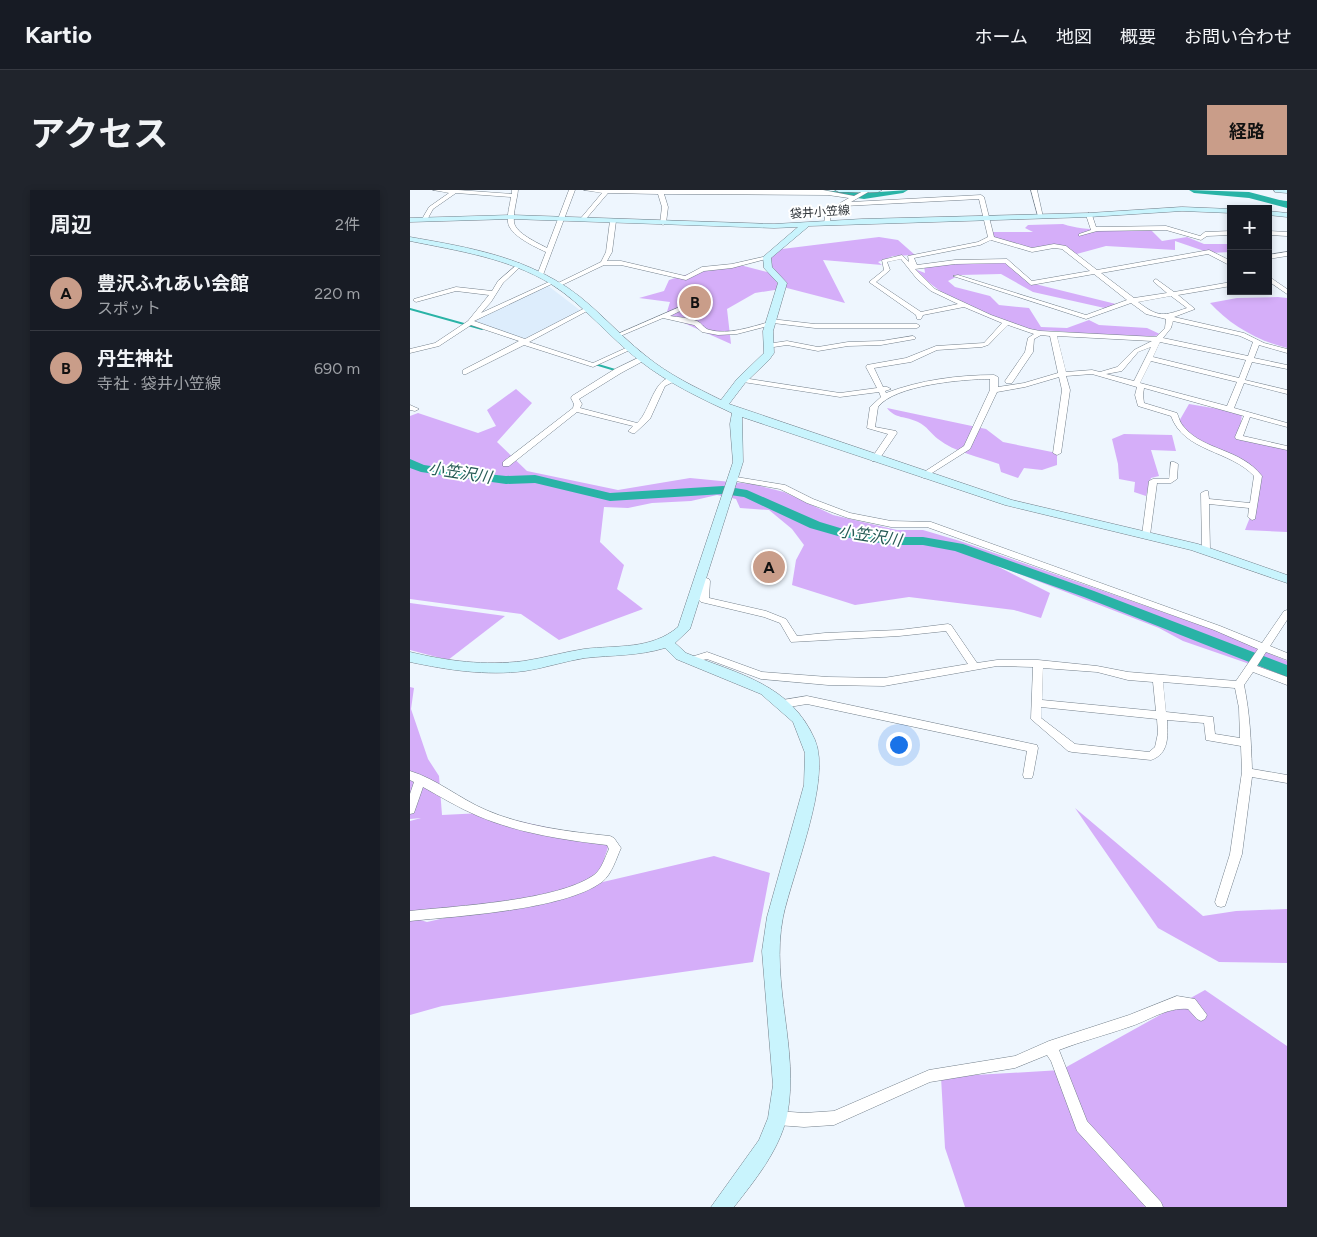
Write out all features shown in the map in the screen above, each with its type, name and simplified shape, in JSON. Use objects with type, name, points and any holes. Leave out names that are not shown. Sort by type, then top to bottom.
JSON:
[{"type":"street","points":[[436,190],[514,193],[513,229],[532,243],[549,251]]},
{"type":"street","points":[[540,275],[572,190]]},
{"type":"street","points":[[587,190],[606,192],[828,193],[861,195]]},
{"type":"street","points":[[815,190],[828,193]]},
{"type":"street","points":[[839,190],[861,195]]},
{"type":"street","points":[[827,223],[828,212],[861,195],[878,190]]},
{"type":"street","points":[[1034,190],[1041,216]]},
{"type":"street","points":[[1278,190],[1287,191]]},
{"type":"street","points":[[425,219],[431,208],[457,192]]},
{"type":"street","points":[[583,219],[606,192]]},
{"type":"street","points":[[661,192],[665,207],[662,223]]},
{"type":"street","points":[[843,204],[981,197],[991,238]]},
{"type":"street","name":"袋井小笠線","points":[[410,220],[583,219],[746,226],[1089,215],[1182,209],[1227,211]]},
{"type":"street","points":[[1272,213],[1287,215]]},
{"type":"street","points":[[1089,215],[1094,229]]},
{"type":"street","points":[[603,263],[609,252],[613,221]]},
{"type":"street","points":[[410,351],[437,345],[470,322],[603,263],[622,263],[686,278],[702,269],[732,266],[767,258],[807,224]]},
{"type":"street","points":[[1081,235],[1094,231],[1094,229],[1166,228],[1201,238],[1205,234],[1227,233]]},
{"type":"street","points":[[1272,232],[1287,234]]},
{"type":"street","points":[[1287,351],[1257,342],[1242,334],[1148,313],[1130,301],[1064,247],[1032,250],[991,238],[980,243],[910,257],[918,278],[933,290],[964,305],[1040,333],[1158,340],[1287,367]]},
{"type":"street","points":[[410,239],[483,254],[519,265],[556,283],[643,359],[672,379],[738,412],[1009,503],[1206,550],[1287,579]]},
{"type":"street","points":[[914,268],[955,262],[1007,261],[1031,282],[1208,252],[1227,262]]},
{"type":"street","points":[[1272,258],[1287,254]]},
{"type":"street","points":[[914,268],[902,257],[896,257],[884,261],[887,270],[872,282],[920,314],[964,305]]},
{"type":"street","points":[[723,405],[742,380],[766,358],[768,353],[767,346],[771,322],[783,283],[768,268],[767,258]]},
{"type":"street","points":[[470,322],[489,301],[500,282],[519,265]]},
{"type":"street","points":[[956,276],[1086,318],[1130,301],[1227,285]]},
{"type":"street","points":[[1156,281],[1192,309],[1170,318]]},
{"type":"street","points":[[1272,281],[1287,292]]},
{"type":"street","points":[[416,300],[456,289],[493,293]]},
{"type":"street","points":[[616,336],[682,308]]},
{"type":"street","points":[[466,372],[587,309]]},
{"type":"street","points":[[767,346],[787,343],[818,349],[848,344],[881,344],[912,341],[920,314]]},
{"type":"street","points":[[662,316],[696,322],[700,329],[710,333],[737,331],[771,322],[815,326],[917,326]]},
{"type":"street","points":[[1170,318],[1168,328],[1158,340],[1138,385],[1138,395],[1141,404],[1174,415],[1180,428],[1190,436],[1228,454],[1254,470],[1258,476],[1252,517]]},
{"type":"street","points":[[470,322],[593,365],[630,348]]},
{"type":"street","points":[[883,393],[870,367],[908,360],[936,348],[980,346],[986,344],[1007,322]]},
{"type":"street","points":[[1009,381],[1029,352],[1031,338],[1040,333]]},
{"type":"street","points":[[1052,334],[1066,390],[1057,453]]},
{"type":"street","points":[[994,390],[1025,385],[1062,374],[1115,372],[1136,351],[1158,340]]},
{"type":"street","points":[[1229,410],[1257,342]]},
{"type":"street","points":[[1149,358],[1287,392]]},
{"type":"street","points":[[506,464],[576,409],[578,404],[575,398],[618,371],[643,359]]},
{"type":"street","points":[[1092,372],[1287,424]]},
{"type":"street","points":[[742,380],[840,395],[883,393],[975,376],[994,377],[994,390],[967,446],[924,476]]},
{"type":"street","points":[[576,409],[635,428],[646,419],[662,384],[672,379]]},
{"type":"street","points":[[875,459],[893,433],[871,428],[873,409],[883,393]]},
{"type":"street","points":[[410,657],[448,666],[495,669],[531,665],[590,653],[656,648],[668,643],[684,629],[725,496],[733,478],[739,455],[738,442],[733,426],[738,412]]},
{"type":"street","points":[[1248,414],[1239,437],[1287,448]]},
{"type":"street","points":[[1146,535],[1153,481],[1173,479],[1174,464]]},
{"type":"street","points":[[733,478],[782,487],[810,501],[848,515],[891,524],[928,524],[1218,628],[1262,649],[1287,657]]},
{"type":"street","points":[[1206,550],[1206,497],[1254,506]]},
{"type":"street","points":[[700,579],[706,581],[704,600],[766,614],[783,622],[794,640],[825,636],[898,633],[948,626],[975,667]]},
{"type":"street","points":[[1221,902],[1236,854],[1247,772],[1244,708],[1239,685],[1287,613]]},
{"type":"street","points":[[668,643],[681,656],[755,684],[766,690],[783,704],[798,719],[809,742],[812,770],[811,785],[775,917],[770,952],[782,1085],[777,1118],[766,1146],[748,1174],[721,1207]]},
{"type":"street","points":[[691,660],[707,655],[761,675],[828,681],[884,682],[997,663],[1038,663],[1097,669],[1128,676],[1239,685]]},
{"type":"street","points":[[1038,663],[1036,719],[1072,748],[1151,756],[1160,749],[1163,733],[1158,678]]},
{"type":"street","points":[[1252,667],[1287,681]]},
{"type":"street","points":[[783,704],[807,700],[1033,748],[1028,775]]},
{"type":"street","points":[[1036,703],[1209,720],[1210,736],[1246,743]]},
{"type":"street","points":[[1247,772],[1287,779]]},
{"type":"street","points":[[410,810],[415,778],[482,813],[508,822],[568,836],[610,841],[615,848],[604,871],[598,878],[554,896],[410,916]]},
{"type":"street","points":[[777,1118],[804,1120],[834,1118],[929,1076],[1015,1062],[1049,1047],[1130,1021],[1177,1002],[1191,1003],[1201,1015]]},
{"type":"street","points":[[1049,1047],[1056,1057],[1082,1126],[1156,1207]]},
{"type":"shaded area","points":[[1063,224],[1094,229],[1148,227],[1162,241],[1187,237],[1204,244],[1227,244],[1227,252],[1210,253],[1175,241],[1175,250],[1106,246],[1073,255],[1064,247],[1025,248],[991,238],[990,232],[1033,232],[1025,228],[1028,225]]},
{"type":"shaded area","points":[[879,237],[898,240],[915,255],[893,256],[878,262],[882,265],[823,260],[845,303],[783,287],[781,289],[755,293],[727,309],[731,344],[666,315],[670,302],[639,298],[664,291],[669,280],[708,268],[740,265],[771,273],[766,263],[774,250]]},
{"type":"shaded area","points":[[1007,261],[1031,283],[1120,305],[1109,309],[1033,292],[1001,274],[960,275],[948,281],[955,287],[990,296],[999,305],[1029,308],[1041,327],[1067,328],[1089,320],[1099,325],[1147,328],[1162,335],[1114,337],[1062,331],[1030,330],[1009,325],[994,320],[950,298],[912,268],[925,273],[924,266]]},
{"type":"shaded area","points":[[547,285],[581,311],[525,340],[472,322]]},
{"type":"shaded area","points":[[1237,298],[1287,298],[1287,348],[1245,331],[1226,318],[1210,303]]},
{"type":"shaded area","points":[[516,389],[532,403],[497,442],[527,471],[618,490],[690,478],[752,484],[784,492],[833,515],[897,530],[923,530],[960,541],[1220,632],[1287,661],[1287,677],[1183,641],[1159,628],[991,563],[1050,593],[1041,618],[1014,610],[909,597],[855,605],[792,585],[796,560],[804,545],[792,529],[769,510],[740,508],[736,499],[717,495],[691,501],[652,503],[628,508],[604,507],[600,542],[624,565],[617,589],[643,609],[559,640],[521,614],[410,599],[410,416],[418,413],[478,433],[496,426],[487,410]]},
{"type":"shaded area","points":[[1189,404],[1242,413],[1240,435],[1287,448],[1287,532],[1245,530],[1257,492],[1254,470],[1190,436],[1178,423]]},
{"type":"shaded area","points":[[887,408],[986,429],[1003,442],[1057,453],[1057,465],[1042,470],[1024,468],[1018,478],[1001,472],[999,464],[967,454],[944,444],[921,424],[914,420],[897,416]]},
{"type":"shaded area","points":[[1124,434],[1172,435],[1176,451],[1151,450],[1159,476],[1151,478],[1146,496],[1134,492],[1135,482],[1119,479],[1118,464],[1112,439]]},
{"type":"shaded area","points":[[410,603],[505,616],[448,660],[410,650]]},
{"type":"shaded area","points":[[410,687],[414,688],[411,709],[428,759],[439,776],[442,815],[482,813],[610,841],[598,878],[560,892],[714,856],[770,873],[753,962],[442,1006],[410,1015],[410,917],[427,922],[502,905],[410,916],[410,821],[421,818],[410,819]]},
{"type":"shaded area","points":[[1075,808],[1203,916],[1236,911],[1287,909],[1287,963],[1219,962],[1158,928]]},
{"type":"shaded area","points":[[1205,990],[1287,1046],[1287,1207],[965,1207],[945,1148],[941,1077],[1061,1070]]},
{"type":"waterway","points":[[822,190],[864,196],[903,190]]},
{"type":"waterway","points":[[1194,190],[1249,195],[1287,205]]},
{"type":"waterway","points":[[1277,201],[1287,202]]},
{"type":"waterway","points":[[410,309],[482,329]]},
{"type":"waterway","points":[[595,364],[615,370]]},
{"type":"waterway","name":"小笠沢川","points":[[410,463],[421,468],[477,477],[506,480],[535,479],[610,497],[723,490],[747,494],[815,525],[838,532],[892,541],[923,541],[958,547],[1089,594],[1287,671]]},
{"type":"place","name":"丹生神社","points":[[695,302]]},
{"type":"place","name":"豊沢ふれあい会館","points":[[769,567]]}]
